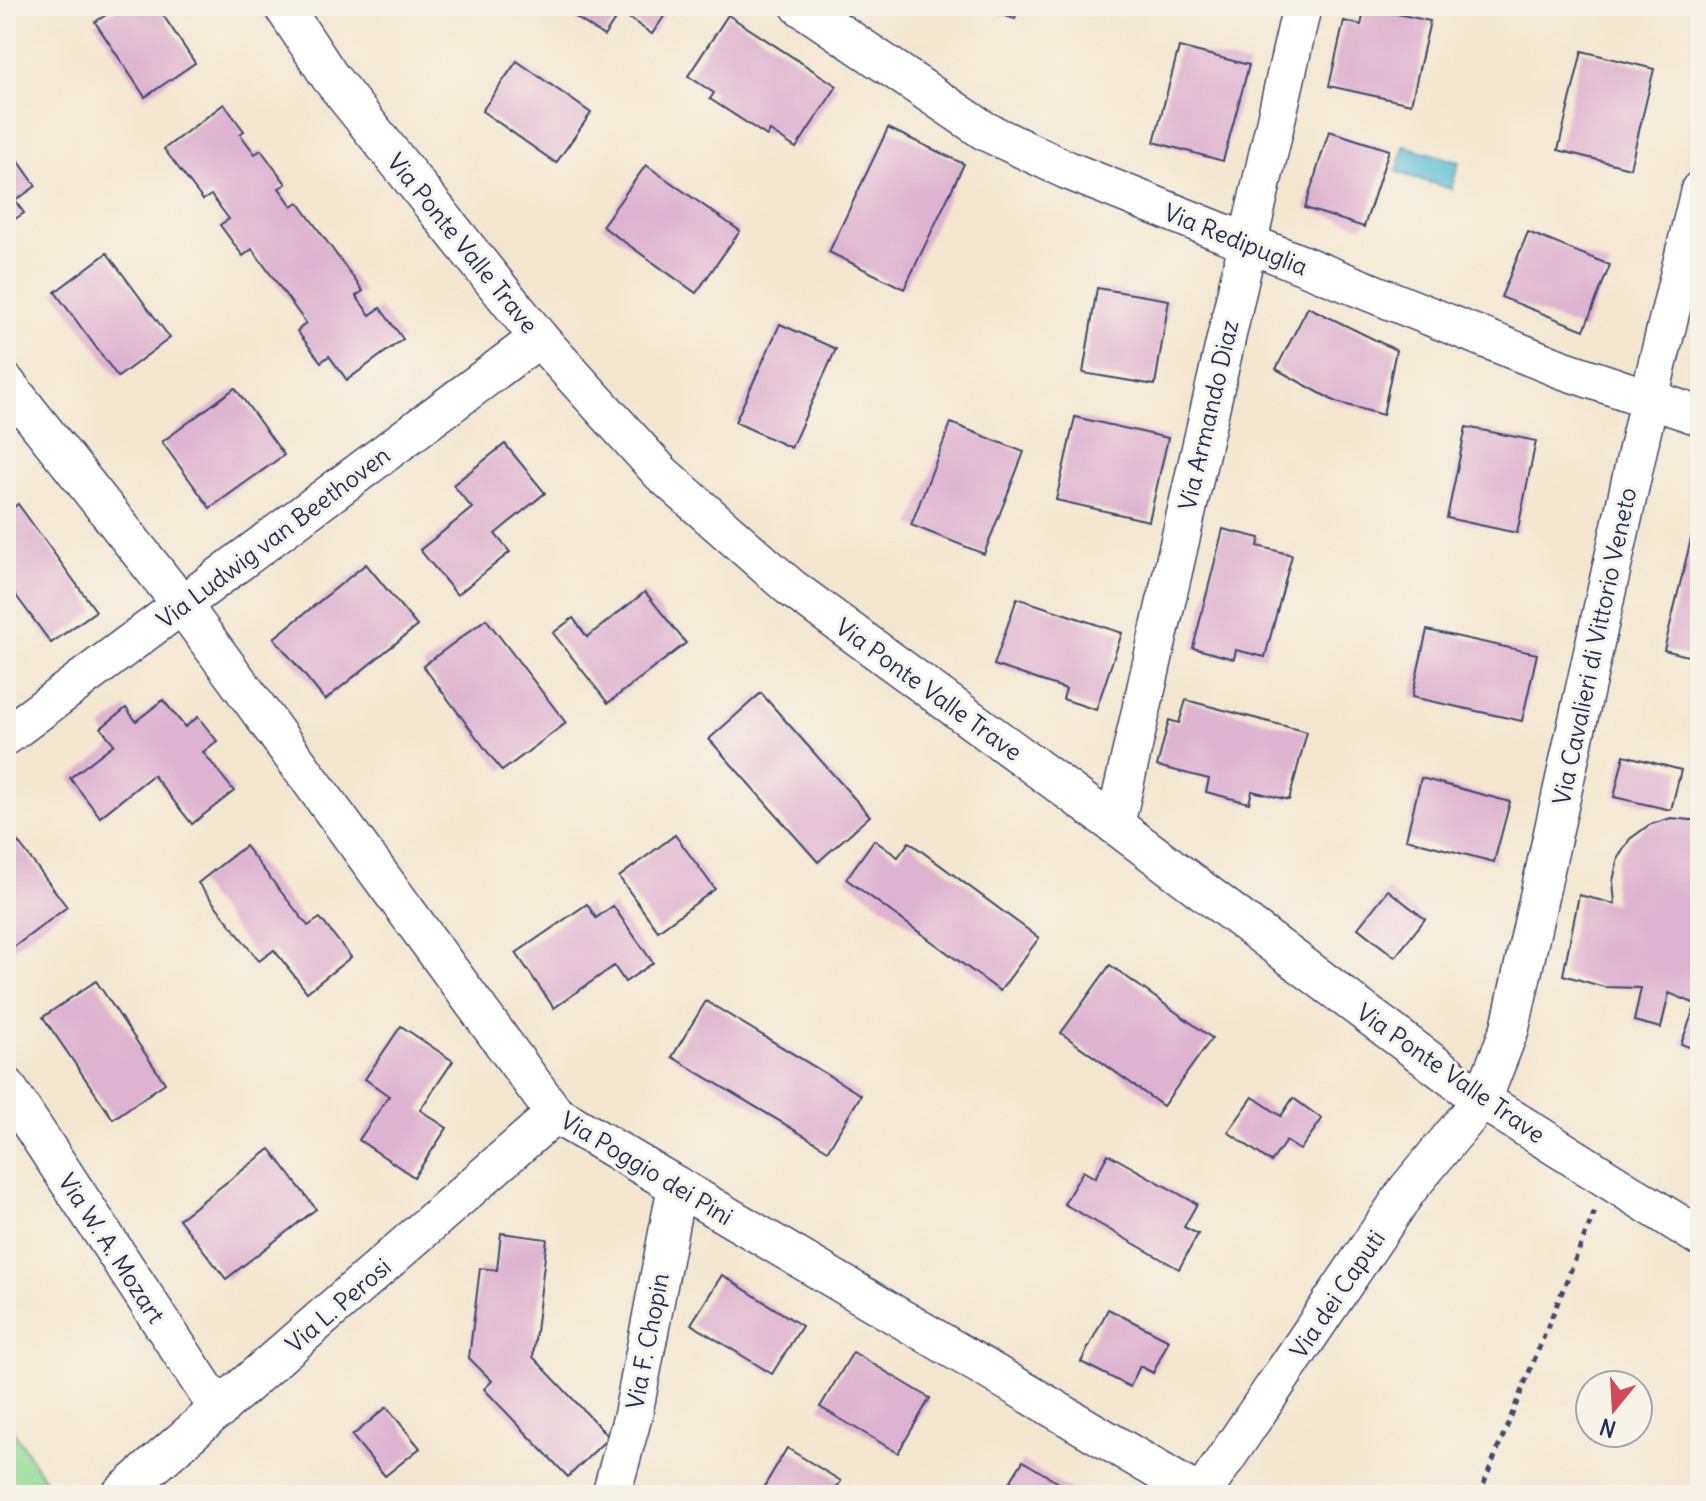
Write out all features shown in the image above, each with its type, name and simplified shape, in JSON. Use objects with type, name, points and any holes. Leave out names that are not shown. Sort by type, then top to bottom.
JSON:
[{"type":"street","name":"Via Ponte Valle Trave","points":[[283,6],[330,77],[539,338],[661,473],[790,587],[1482,1100],[1700,1237]]},
{"type":"street","name":"Via Redipuglia","points":[[800,6],[985,131],[1067,170],[1561,369],[1700,416]]},
{"type":"street","name":"Via Armando Diaz","points":[[1115,825],[1302,6]]},
{"type":"street","name":"Via Cavalieri di Vittorio Veneto","points":[[1482,1100],[1510,1028],[1649,399],[1700,190]]},
{"type":"street","name":"Via Ludwig van Beethoven","points":[[6,736],[539,338]]},
{"type":"street","name":"Via Poggio dei Pini","points":[[6,383],[182,605],[555,1114],[1200,1495]]},
{"type":"street","name":"Via W. A. Mozart","points":[[6,1086],[219,1410]]},
{"type":"street","name":"Via dei Caputi","points":[[1200,1495],[1408,1189],[1482,1100]]},
{"type":"street","name":"Via L. Perosi","points":[[120,1495],[555,1114]]},
{"type":"street","name":"Via F. Chopin","points":[[611,1495],[633,1415],[677,1186]]},
{"type":"path","points":[[1479,1495],[1608,1179]]},
{"type":"green space","points":[[6,1419],[46,1482],[25,1495],[6,1495]]},
{"type":"water","points":[[1404,146],[1459,162],[1451,189],[1397,172]]},
{"type":"building","points":[[120,6],[157,6],[195,63],[145,97],[95,22]]},
{"type":"building","points":[[559,6],[671,6],[652,34],[620,12],[604,36]]},
{"type":"building","points":[[975,6],[1019,6],[1015,19]]},
{"type":"building","points":[[1365,7],[1430,21],[1411,104],[1329,86],[1344,21],[1361,25]]},
{"type":"building","points":[[728,15],[837,86],[796,148],[770,131],[767,136],[710,99],[714,93],[688,76]]},
{"type":"building","points":[[1179,47],[1249,65],[1223,161],[1154,142]]},
{"type":"building","points":[[1582,51],[1654,69],[1630,168],[1558,150]]},
{"type":"building","points":[[517,61],[591,113],[556,163],[482,111]]},
{"type":"building","points":[[224,104],[244,131],[240,134],[255,154],[261,150],[286,184],[279,188],[292,206],[298,202],[363,291],[356,296],[370,315],[380,308],[403,339],[347,380],[329,356],[321,362],[297,331],[306,323],[252,249],[243,256],[220,225],[229,219],[211,195],[203,200],[164,149]]},
{"type":"building","points":[[888,128],[964,164],[904,289],[829,252]]},
{"type":"building","points":[[1329,131],[1389,150],[1364,227],[1305,208]]},
{"type":"building","points":[[6,143],[36,186],[15,201],[24,213],[6,225]]},
{"type":"building","points":[[646,165],[740,231],[696,293],[602,226]]},
{"type":"building","points":[[1528,232],[1610,265],[1584,330],[1501,297]]},
{"type":"building","points":[[107,253],[170,338],[118,377],[55,292]]},
{"type":"building","points":[[1097,288],[1169,300],[1155,385],[1083,373]]},
{"type":"building","points":[[1308,307],[1396,350],[1383,415],[1336,402],[1276,369]]},
{"type":"building","points":[[780,324],[836,349],[791,448],[735,422]]},
{"type":"building","points":[[235,388],[284,455],[210,508],[162,442]]},
{"type":"building","points":[[1075,417],[1168,438],[1149,521],[1056,500]]},
{"type":"building","points":[[951,423],[1024,452],[984,554],[911,525]]},
{"type":"building","points":[[1466,427],[1536,441],[1517,533],[1447,518]]},
{"type":"building","points":[[505,444],[545,493],[495,534],[510,552],[457,595],[420,550],[472,508],[453,485]]},
{"type":"building","points":[[18,504],[96,611],[51,643],[6,582],[6,513]]},
{"type":"building","points":[[1700,506],[1700,659],[1664,650]]},
{"type":"building","points":[[1223,529],[1260,538],[1258,546],[1292,555],[1265,657],[1236,650],[1234,659],[1193,648]]},
{"type":"building","points":[[366,564],[417,626],[325,700],[274,638]]},
{"type":"building","points":[[645,592],[686,643],[608,703],[553,633],[573,618],[587,637]]},
{"type":"building","points":[[1017,598],[1122,633],[1096,710],[1063,699],[1066,689],[994,665]]},
{"type":"building","points":[[486,619],[566,723],[502,771],[423,666]]},
{"type":"building","points":[[1427,630],[1537,654],[1522,721],[1412,697]]},
{"type":"building","points":[[761,693],[870,816],[818,862],[709,739]]},
{"type":"building","points":[[163,700],[185,727],[198,717],[217,741],[203,752],[234,791],[192,824],[153,775],[100,817],[70,778],[114,744],[101,728],[126,708],[136,721]]},
{"type":"building","points":[[1186,700],[1307,732],[1289,800],[1252,791],[1249,803],[1206,792],[1209,779],[1157,766],[1169,720],[1179,723]]},
{"type":"building","points":[[1624,755],[1681,770],[1671,810],[1614,797]]},
{"type":"building","points":[[1421,778],[1510,802],[1494,862],[1406,839]]},
{"type":"building","points":[[1671,818],[1700,821],[1700,1051],[1681,1044],[1696,1004],[1669,993],[1661,1028],[1634,1021],[1641,988],[1604,987],[1563,975],[1579,895],[1615,904],[1613,881],[1618,858],[1630,839],[1649,825]]},
{"type":"building","points":[[9,830],[67,907],[6,953],[6,832]]},
{"type":"building","points":[[675,835],[715,889],[658,931],[619,877]]},
{"type":"building","points":[[874,840],[898,857],[909,842],[1039,938],[1000,991],[846,879]]},
{"type":"building","points":[[245,846],[308,926],[320,918],[351,957],[307,992],[274,950],[259,961],[198,883]]},
{"type":"building","points":[[1388,890],[1425,919],[1395,957],[1358,928]]},
{"type":"building","points":[[587,904],[596,918],[613,906],[653,963],[625,982],[614,966],[554,1008],[516,953]]},
{"type":"building","points":[[1110,965],[1212,1038],[1163,1106],[1061,1033]]},
{"type":"building","points":[[96,981],[165,1083],[113,1119],[43,1017]]},
{"type":"building","points":[[706,1001],[861,1095],[828,1150],[672,1057]]},
{"type":"building","points":[[401,1026],[453,1061],[420,1110],[447,1128],[414,1177],[359,1140],[389,1096],[365,1079]]},
{"type":"building","points":[[1253,1097],[1281,1116],[1293,1098],[1322,1119],[1300,1150],[1286,1141],[1271,1162],[1228,1132]]},
{"type":"building","points":[[270,1149],[316,1209],[226,1279],[179,1219]]},
{"type":"building","points":[[1108,1154],[1197,1204],[1184,1227],[1198,1234],[1179,1269],[1064,1204],[1083,1171],[1095,1178]]},
{"type":"building","points":[[501,1233],[547,1239],[533,1357],[609,1437],[568,1477],[484,1389],[492,1381],[469,1358],[480,1268],[497,1270]]},
{"type":"building","points":[[722,1275],[802,1326],[772,1374],[691,1324]]},
{"type":"building","points":[[1108,1309],[1169,1340],[1153,1373],[1140,1366],[1130,1387],[1081,1362]]},
{"type":"building","points":[[853,1352],[930,1398],[898,1453],[820,1407]]},
{"type":"building","points":[[387,1407],[420,1448],[385,1476],[352,1436]]},
{"type":"building","points":[[787,1448],[841,1481],[832,1495],[759,1495]]},
{"type":"building","points":[[1023,1461],[1078,1495],[1002,1495]]}]
